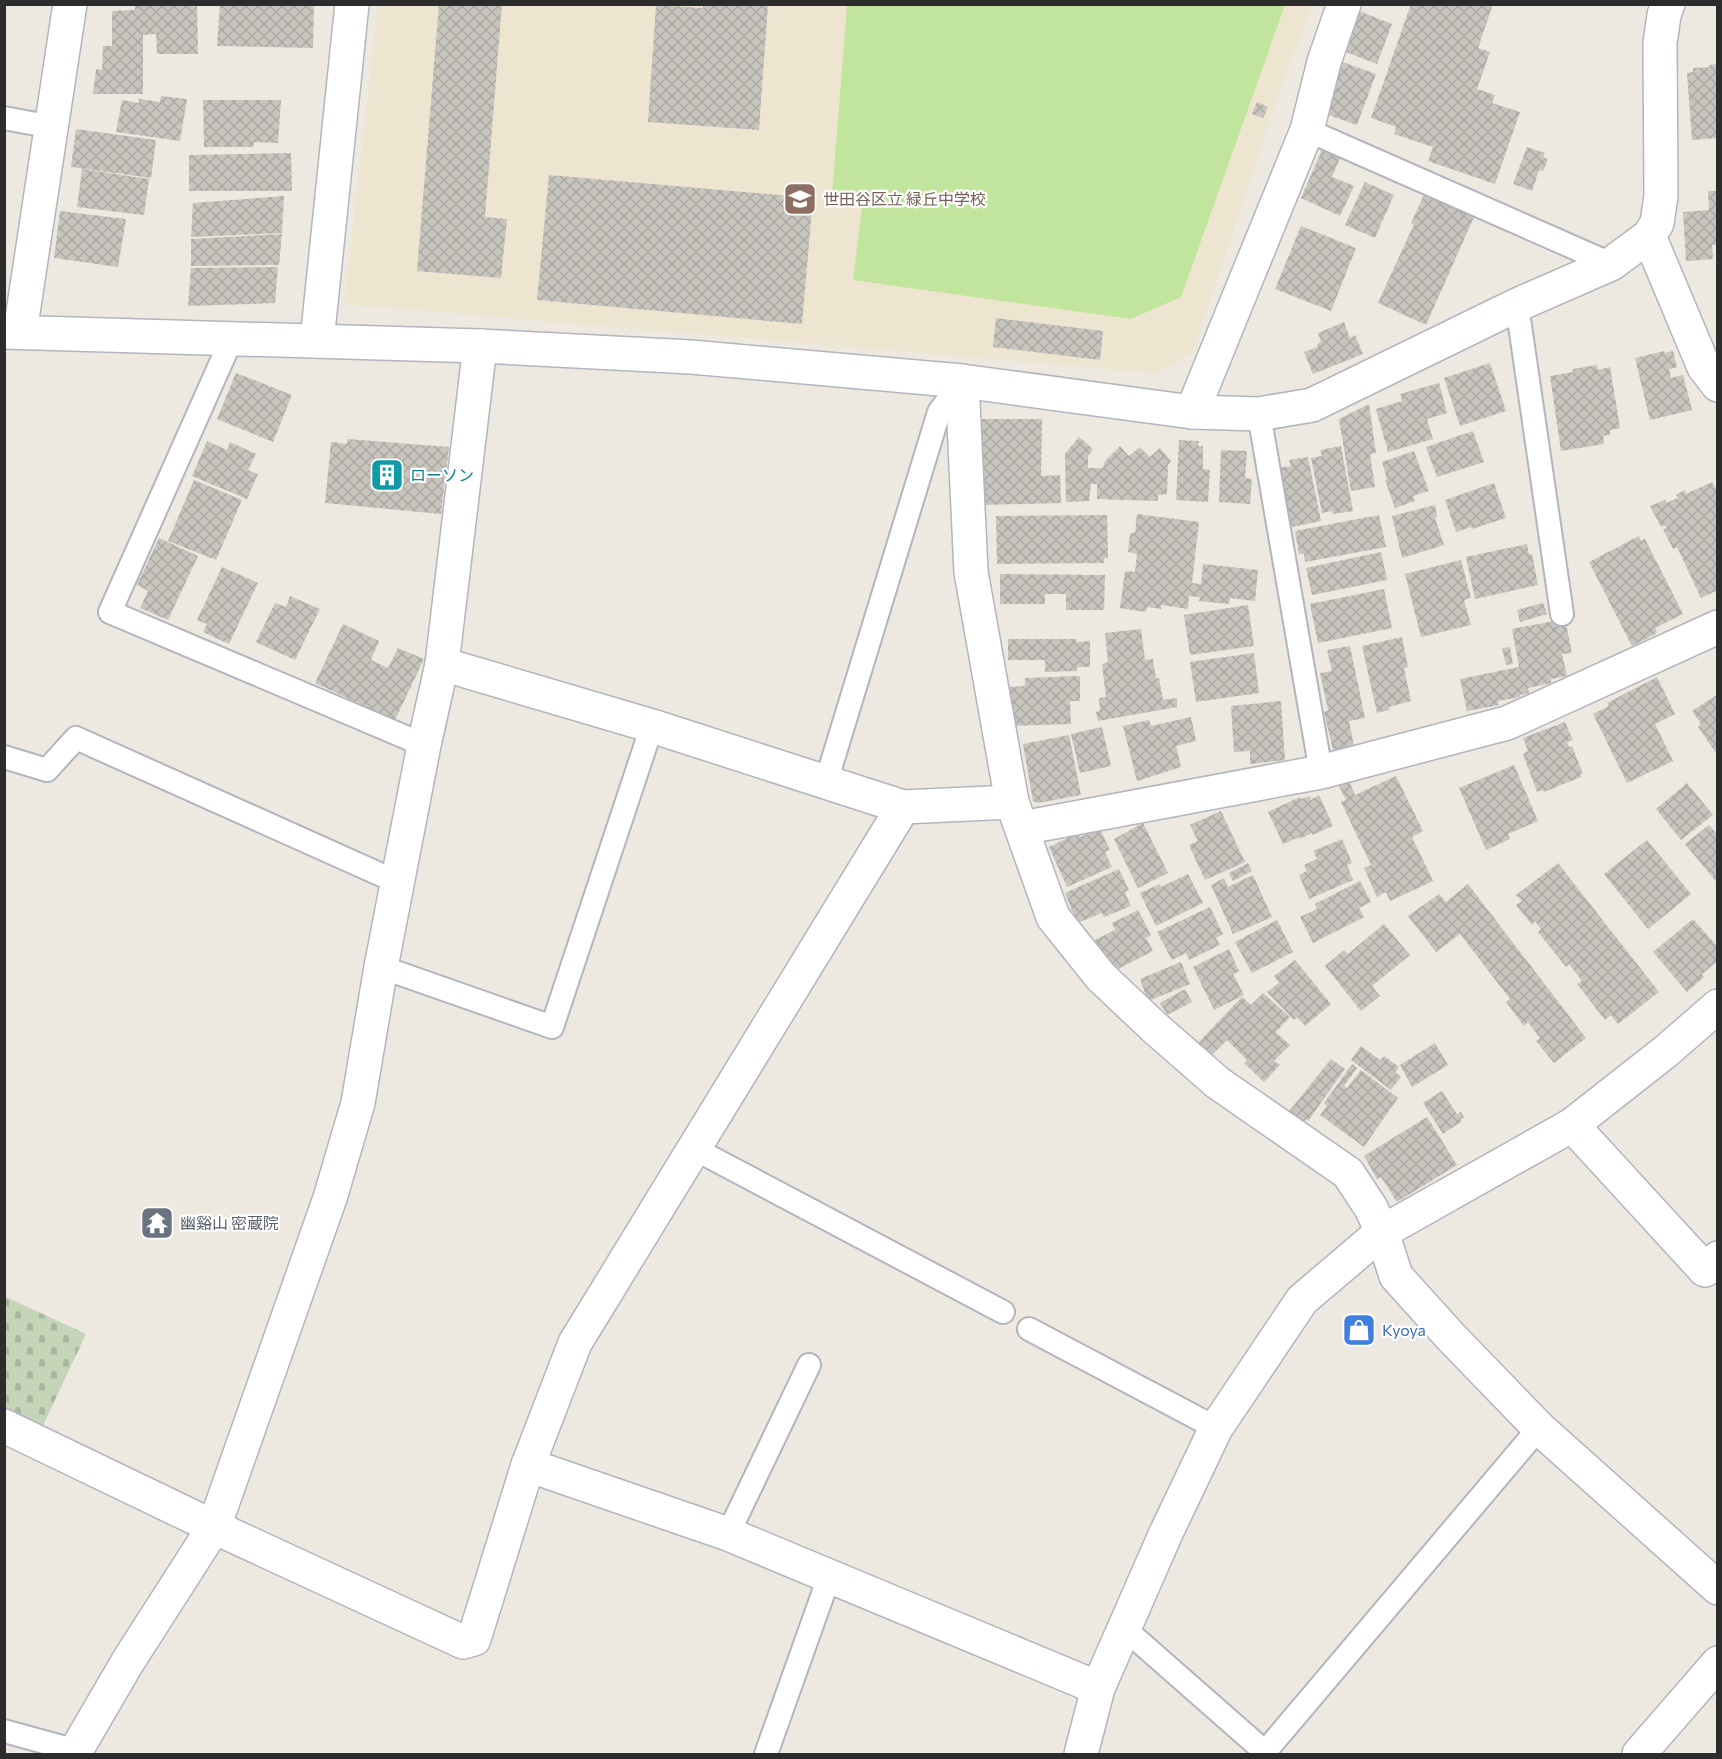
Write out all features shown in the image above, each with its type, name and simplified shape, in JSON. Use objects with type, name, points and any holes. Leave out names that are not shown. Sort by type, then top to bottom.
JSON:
[{"type":"street","points":[[70,4],[52,127],[12,332],[480,346],[691,357],[962,381],[1192,412],[1259,414],[1312,405],[1517,304],[1611,264],[1649,236],[1657,222],[1661,196],[1660,43],[1668,4]]},
{"type":"street","points":[[317,341],[352,4]]},
{"type":"street","points":[[1192,412],[1306,130],[1324,62],[1344,4]]},
{"type":"street","points":[[1649,236],[1704,367],[1718,385]]},
{"type":"street","points":[[76,1753],[127,1664],[214,1527],[326,1209],[352,1124],[358,1103],[381,967],[424,745],[442,664],[480,346]]},
{"type":"street","points":[[962,381],[971,572],[1017,815],[1053,917],[1101,977],[1218,1083],[1348,1173],[1371,1208],[1382,1232],[1396,1276],[1450,1337],[1539,1428],[1718,1588]]},
{"type":"street","points":[[442,664],[652,726],[903,807],[1017,815],[1321,772],[1508,723],[1718,627]]},
{"type":"street","points":[[4,1426],[214,1527],[463,1642],[474,1639],[528,1465],[575,1343],[903,807]]},
{"type":"street","points":[[1081,1755],[1098,1688],[1166,1533],[1216,1428],[1302,1300],[1382,1232],[1572,1125],[1665,1052],[1718,1006]]},
{"type":"street","points":[[1572,1125],[1706,1270],[1718,1258]]},
{"type":"street","points":[[528,1465],[728,1534],[1098,1688]]},
{"type":"street","points":[[1639,1755],[1718,1664]]},
{"type":"lane","points":[[4,118],[52,127]]},
{"type":"lane","points":[[1306,130],[1611,264]]},
{"type":"lane","points":[[1517,304],[1562,614]]},
{"type":"lane","points":[[232,338],[110,612],[424,745]]},
{"type":"lane","points":[[826,782],[939,412],[962,381]]},
{"type":"lane","points":[[1259,414],[1321,772]]},
{"type":"lane","points":[[381,967],[552,1027],[652,726]]},
{"type":"lane","points":[[4,758],[47,770],[76,738],[398,882]]},
{"type":"lane","points":[[693,1148],[1003,1312]]},
{"type":"lane","points":[[1029,1329],[1216,1428]]},
{"type":"lane","points":[[728,1534],[809,1365]]},
{"type":"lane","points":[[1125,1629],[1265,1752],[1539,1428]]},
{"type":"lane","points":[[766,1755],[829,1577]]},
{"type":"lane","points":[[4,1731],[76,1753]]},
{"type":"shaded area","name":"世田谷区立 緑丘中学校","points":[[378,5],[1313,5],[1278,94],[1192,353],[1157,373],[344,304]]},
{"type":"green space","points":[[847,5],[1285,5],[1181,297],[1131,319],[853,280],[863,199],[832,196]]},
{"type":"green space","points":[[4,1296],[86,1334],[39,1434],[5,1417]]},
{"type":"building","points":[[135,4],[197,4],[198,54],[157,54],[156,34],[143,35],[143,94],[93,94],[96,69],[102,70],[103,46],[112,46],[112,11],[135,10]]},
{"type":"building","points":[[220,4],[314,4],[313,48],[217,46]]},
{"type":"building","points":[[439,4],[502,4],[485,217],[507,219],[501,278],[417,271]]},
{"type":"building","points":[[703,4],[768,4],[759,130],[648,122],[656,5],[703,8]]},
{"type":"building","points":[[1411,4],[1493,4],[1478,48],[1490,52],[1477,89],[1495,95],[1492,103],[1520,112],[1495,184],[1428,161],[1433,147],[1394,134],[1396,127],[1371,118]]},
{"type":"building","points":[[1359,11],[1392,24],[1377,64],[1341,50],[1353,19],[1356,20]]},
{"type":"building","points":[[1337,60],[1376,74],[1357,125],[1323,113]]},
{"type":"building","points":[[1718,64],[1718,138],[1692,140],[1687,73],[1693,72],[1693,68]]},
{"type":"building","points":[[161,96],[187,99],[180,141],[116,132],[122,100],[139,103],[139,99],[160,102]]},
{"type":"building","points":[[203,100],[281,100],[278,143],[254,142],[253,147],[204,147]]},
{"type":"building","points":[[1257,102],[1268,107],[1263,118],[1252,114]]},
{"type":"building","points":[[76,129],[156,140],[151,178],[71,167]]},
{"type":"building","points":[[1527,147],[1545,153],[1543,157],[1548,159],[1543,171],[1539,170],[1532,191],[1513,184]]},
{"type":"building","points":[[1322,150],[1340,158],[1332,177],[1354,186],[1340,216],[1301,198]]},
{"type":"building","points":[[291,153],[292,191],[189,191],[189,155]]},
{"type":"building","points":[[82,169],[149,179],[144,215],[77,207]]},
{"type":"building","points":[[549,175],[813,198],[802,324],[537,300]]},
{"type":"building","points":[[1365,182],[1394,195],[1375,238],[1345,225]]},
{"type":"building","points":[[1708,191],[1718,191],[1718,245],[1712,245],[1713,259],[1686,261],[1683,212],[1709,210]]},
{"type":"building","points":[[1424,195],[1474,217],[1426,325],[1378,303],[1414,224],[1411,223]]},
{"type":"building","points":[[284,196],[282,233],[191,237],[193,203]]},
{"type":"building","points":[[60,211],[126,219],[118,267],[54,258]]},
{"type":"building","points":[[1301,226],[1356,248],[1331,311],[1275,289]]},
{"type":"building","points":[[282,234],[279,265],[191,266],[191,239]]},
{"type":"building","points":[[278,267],[275,303],[188,306],[191,268]]},
{"type":"building","points":[[996,318],[1103,331],[1100,360],[993,347]]},
{"type":"building","points":[[1344,322],[1350,338],[1355,335],[1363,354],[1313,374],[1304,352],[1318,347],[1317,344],[1321,342],[1318,333]]},
{"type":"building","points":[[1664,351],[1665,353],[1673,351],[1677,367],[1669,369],[1671,378],[1683,375],[1692,410],[1650,420],[1635,358]]},
{"type":"building","points":[[1490,363],[1506,411],[1460,426],[1444,378]]},
{"type":"building","points":[[1597,365],[1598,370],[1610,367],[1620,428],[1610,430],[1610,435],[1603,436],[1604,444],[1561,451],[1550,376]]},
{"type":"building","points":[[236,373],[292,395],[273,442],[217,419]]},
{"type":"building","points":[[1439,383],[1447,413],[1427,419],[1433,439],[1388,452],[1376,409],[1402,401],[1400,394]]},
{"type":"building","points":[[1369,404],[1376,453],[1370,454],[1375,487],[1351,491],[1339,419]]},
{"type":"building","points":[[982,419],[1042,419],[1041,476],[1060,475],[1061,503],[984,505]]},
{"type":"building","points":[[1473,431],[1484,462],[1437,477],[1426,447]]},
{"type":"building","points":[[1079,437],[1093,449],[1088,456],[1088,468],[1103,468],[1105,461],[1120,446],[1129,456],[1140,447],[1150,457],[1160,448],[1171,461],[1168,465],[1167,494],[1158,495],[1158,501],[1097,499],[1097,484],[1091,484],[1089,501],[1066,502],[1065,454]]},
{"type":"building","name":"ローソン","points":[[347,439],[449,447],[441,514],[325,503],[331,442],[347,444]]},
{"type":"building","points":[[1179,440],[1199,441],[1198,446],[1203,446],[1203,469],[1210,470],[1208,502],[1176,500]]},
{"type":"building","points":[[207,441],[227,450],[230,442],[256,454],[248,470],[258,474],[247,499],[192,476]]},
{"type":"building","points":[[1341,446],[1353,511],[1322,513],[1311,458],[1322,456],[1320,450]]},
{"type":"building","points":[[1221,450],[1247,451],[1245,478],[1252,479],[1250,504],[1219,502]]},
{"type":"building","points":[[1414,451],[1429,491],[1413,496],[1415,501],[1395,508],[1385,480],[1387,479],[1382,462]]},
{"type":"building","points":[[1308,457],[1321,521],[1292,527],[1279,468],[1291,466],[1289,460]]},
{"type":"building","points":[[194,480],[242,500],[216,560],[168,541]]},
{"type":"building","points":[[1712,482],[1718,493],[1718,590],[1701,598],[1677,547],[1673,549],[1663,529],[1667,528],[1665,525],[1661,527],[1650,506],[1665,500],[1666,503],[1678,498],[1676,495],[1685,490],[1686,494]]},
{"type":"building","points":[[1494,483],[1506,518],[1456,532],[1445,500]]},
{"type":"building","points":[[1435,505],[1437,517],[1435,518],[1444,545],[1402,558],[1392,516]]},
{"type":"building","points":[[1137,514],[1199,522],[1192,583],[1201,584],[1203,564],[1258,570],[1255,601],[1230,598],[1229,604],[1199,601],[1200,597],[1189,596],[1188,609],[1161,605],[1161,609],[1147,607],[1146,612],[1120,608],[1125,571],[1135,572],[1137,554],[1128,552],[1130,533],[1135,533]]},
{"type":"building","points":[[1107,515],[1108,558],[1104,558],[1104,563],[997,564],[996,516]]},
{"type":"building","points":[[1379,515],[1386,547],[1305,562],[1304,554],[1299,554],[1295,531]]},
{"type":"building","points":[[1639,536],[1641,541],[1645,539],[1683,614],[1655,628],[1657,633],[1632,646],[1589,562]]},
{"type":"building","points":[[159,538],[198,556],[168,620],[140,608],[148,591],[137,585]]},
{"type":"building","points":[[1527,544],[1529,554],[1532,554],[1538,585],[1475,599],[1466,557]]},
{"type":"building","points":[[1381,552],[1387,580],[1312,595],[1306,568]]},
{"type":"building","points":[[1461,560],[1471,598],[1464,600],[1471,625],[1421,637],[1405,574]]},
{"type":"building","points":[[222,567],[258,583],[229,644],[203,632],[207,624],[197,620]]},
{"type":"building","points":[[1000,574],[1105,575],[1104,610],[1066,610],[1066,594],[1045,594],[1045,604],[1000,604]]},
{"type":"building","points":[[1384,589],[1392,628],[1318,643],[1310,604]]},
{"type":"building","points":[[290,596],[320,609],[295,660],[256,642],[275,603],[286,607]]},
{"type":"building","points":[[1543,603],[1547,614],[1520,622],[1517,610]]},
{"type":"building","points":[[1248,605],[1254,646],[1190,655],[1184,615]]},
{"type":"building","points":[[1565,619],[1572,653],[1562,654],[1567,676],[1551,679],[1551,683],[1528,688],[1529,693],[1498,701],[1499,705],[1467,711],[1460,679],[1519,667],[1512,629]]},
{"type":"building","points":[[343,624],[379,641],[371,660],[388,668],[398,648],[424,659],[395,720],[315,683]]},
{"type":"building","points":[[1141,629],[1145,660],[1153,659],[1156,679],[1159,678],[1163,700],[1177,698],[1177,707],[1098,721],[1096,712],[1100,711],[1099,698],[1106,697],[1102,664],[1108,662],[1105,633]]},
{"type":"building","points":[[1402,637],[1408,667],[1404,668],[1411,701],[1377,713],[1362,646]]},
{"type":"building","points":[[1008,639],[1090,641],[1090,667],[1077,667],[1077,671],[1045,672],[1045,660],[1008,660]]},
{"type":"building","points":[[1350,646],[1365,718],[1349,721],[1354,746],[1333,750],[1324,712],[1328,710],[1320,673],[1332,671],[1327,650]]},
{"type":"building","points":[[1510,647],[1513,664],[1506,665],[1502,648]]},
{"type":"building","points":[[1254,653],[1259,693],[1196,702],[1190,662]]},
{"type":"building","points":[[1080,676],[1080,701],[1070,701],[1071,724],[1011,726],[1009,687],[1025,686],[1025,678]]},
{"type":"building","points":[[1657,677],[1675,714],[1655,724],[1673,761],[1627,783],[1593,714],[1609,706],[1607,703]]},
{"type":"building","points":[[1718,694],[1718,756],[1698,727],[1701,724],[1692,711]]},
{"type":"building","points":[[1281,701],[1285,760],[1250,764],[1250,751],[1234,752],[1231,706]]},
{"type":"building","points":[[1191,717],[1196,741],[1176,746],[1181,767],[1137,781],[1123,726],[1149,720],[1151,726]]},
{"type":"building","points":[[1565,722],[1573,740],[1567,742],[1569,747],[1572,746],[1583,774],[1580,775],[1581,777],[1544,792],[1543,790],[1537,792],[1523,754],[1528,751],[1523,738]]},
{"type":"building","points":[[1102,727],[1111,766],[1080,773],[1071,734]]},
{"type":"building","points":[[1069,735],[1081,795],[1038,803],[1033,801],[1023,744]]},
{"type":"building","points":[[1514,765],[1538,821],[1508,834],[1510,839],[1486,850],[1459,788]]},
{"type":"building","points":[[1396,776],[1423,831],[1412,837],[1433,881],[1390,901],[1386,892],[1377,897],[1364,868],[1371,865],[1341,802],[1346,800],[1338,784],[1348,779],[1355,795]]},
{"type":"building","points":[[1687,783],[1713,815],[1681,840],[1656,809]]},
{"type":"building","points":[[1319,795],[1333,826],[1283,844],[1268,812],[1300,797],[1301,799],[1310,796],[1311,800]]},
{"type":"building","points":[[1221,811],[1245,862],[1205,880],[1189,845],[1198,841],[1190,825]]},
{"type":"building","points":[[1143,823],[1168,873],[1138,888],[1114,839]]},
{"type":"building","points":[[1709,825],[1718,835],[1718,884],[1685,844]]},
{"type":"building","points":[[1100,829],[1110,850],[1105,852],[1112,867],[1067,887],[1049,847],[1078,833],[1080,837]]},
{"type":"building","points":[[1342,839],[1352,863],[1347,865],[1353,880],[1309,899],[1299,875],[1307,871],[1304,865],[1317,859],[1313,851]]},
{"type":"building","points":[[1647,840],[1691,894],[1648,929],[1604,874]]},
{"type":"building","points":[[1248,863],[1252,871],[1233,881],[1229,873]]},
{"type":"building","points":[[1558,863],[1659,992],[1618,1024],[1611,1015],[1605,1020],[1577,984],[1582,981],[1569,964],[1566,967],[1538,932],[1541,929],[1535,921],[1532,925],[1516,905],[1522,901],[1516,895]]},
{"type":"building","points":[[1119,869],[1129,890],[1125,892],[1131,906],[1104,917],[1102,913],[1077,923],[1065,893]]},
{"type":"building","points":[[1188,874],[1203,903],[1156,926],[1140,893],[1160,884],[1161,887]]},
{"type":"building","points":[[1253,875],[1272,917],[1233,934],[1211,885],[1224,878],[1228,887]]},
{"type":"building","points":[[1360,881],[1371,902],[1359,908],[1364,917],[1313,943],[1300,917],[1317,909],[1315,904]]},
{"type":"building","points":[[1468,884],[1586,1038],[1554,1063],[1536,1041],[1540,1038],[1528,1022],[1524,1026],[1506,1002],[1510,999],[1460,934],[1436,952],[1408,916],[1439,894],[1446,902]]},
{"type":"building","points":[[1210,907],[1223,934],[1216,938],[1220,945],[1189,960],[1186,953],[1172,960],[1157,932]]},
{"type":"building","points":[[1138,910],[1151,935],[1146,938],[1153,951],[1116,970],[1111,962],[1107,963],[1095,940],[1115,930],[1112,923]]},
{"type":"building","points":[[1693,919],[1718,947],[1718,961],[1702,974],[1704,977],[1687,992],[1653,952]]},
{"type":"building","points":[[1277,920],[1293,952],[1252,973],[1235,942]]},
{"type":"building","points":[[1384,924],[1410,955],[1372,986],[1380,996],[1361,1011],[1325,966],[1344,950],[1348,954]]},
{"type":"building","points":[[1229,949],[1239,971],[1233,974],[1244,995],[1214,1010],[1193,967]]},
{"type":"building","points":[[1295,960],[1331,1004],[1305,1026],[1297,1017],[1294,1020],[1267,992],[1279,983],[1274,976]]},
{"type":"building","points":[[1181,962],[1190,984],[1148,1001],[1140,979]]},
{"type":"building","points":[[1185,989],[1192,1002],[1167,1015],[1160,1003]]},
{"type":"building","points":[[1263,993],[1290,1017],[1276,1032],[1290,1045],[1274,1061],[1280,1065],[1264,1082],[1244,1063],[1247,1060],[1227,1040],[1209,1058],[1196,1045],[1242,997],[1251,1005]]},
{"type":"building","points":[[1435,1043],[1448,1065],[1412,1087],[1400,1065]]},
{"type":"building","points":[[1361,1046],[1380,1060],[1384,1056],[1399,1067],[1395,1072],[1401,1077],[1391,1090],[1351,1060]]},
{"type":"building","points":[[1331,1059],[1345,1069],[1308,1121],[1306,1119],[1302,1125],[1287,1114]]},
{"type":"building","points":[[1352,1064],[1357,1068],[1344,1086],[1347,1088],[1361,1070],[1398,1098],[1364,1147],[1320,1115],[1327,1106],[1324,1103]]},
{"type":"building","points":[[1442,1091],[1457,1114],[1461,1112],[1464,1117],[1460,1120],[1462,1121],[1443,1134],[1423,1103]]},
{"type":"building","points":[[1427,1117],[1457,1165],[1397,1202],[1381,1177],[1377,1179],[1364,1156]]},
{"type":"place","name":"世田谷区立 緑丘中学校","points":[[800,199]]},
{"type":"place","name":"ローソン","points":[[387,475]]},
{"type":"place","name":"幽谿山 密蔵院","points":[[157,1223]]},
{"type":"place","name":"Kyoya","points":[[1359,1330]]}]
